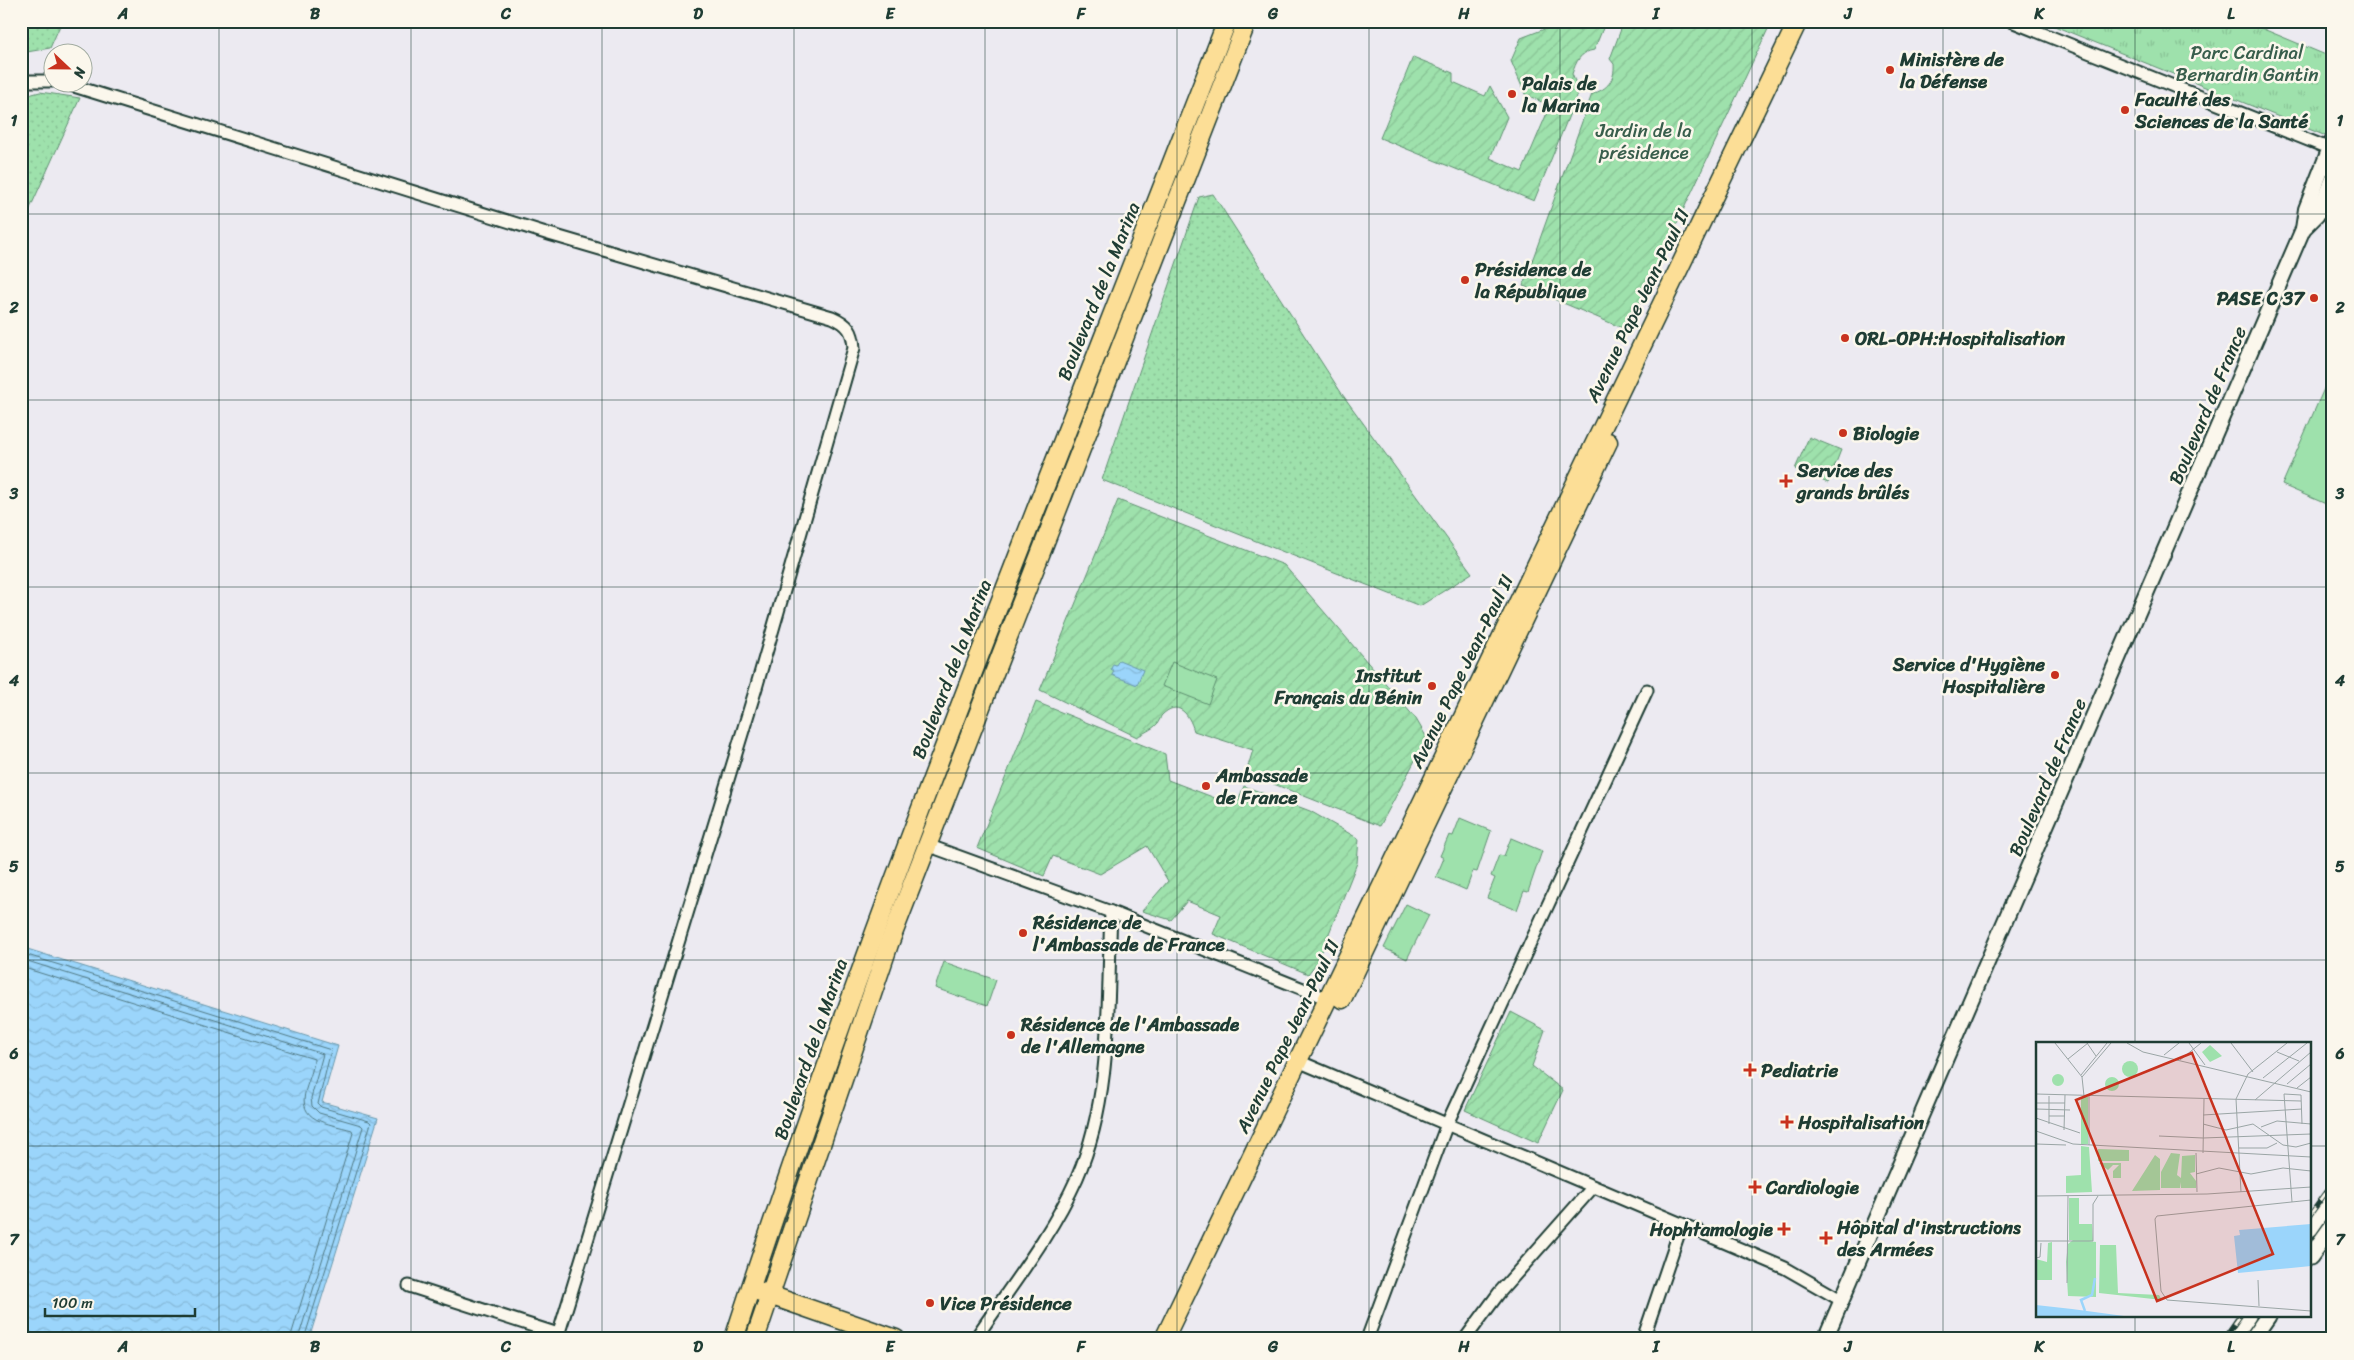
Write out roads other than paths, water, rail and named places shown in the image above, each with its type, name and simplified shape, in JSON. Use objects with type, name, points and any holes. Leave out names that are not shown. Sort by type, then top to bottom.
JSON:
[{"type":"main road","name":"Boulevard de la Marina","points":[[734,1339],[872,937],[955,716],[1227,21]]},
{"type":"main road","points":[[755,1339],[889,944],[1247,21]]},
{"type":"main road","name":"Avenue Pape Jean-Paul II","points":[[1177,1339],[1304,1064],[1554,542],[1798,21]]},
{"type":"main road","name":"Avenue Pape Jean-Paul II","points":[[1164,1339],[1304,1064],[1328,999],[1811,21]]},
{"type":"main road","points":[[1200,90],[1215,103]]},
{"type":"main road","points":[[1182,138],[1197,148]]},
{"type":"main road","points":[[2312,1226],[2330,1200]]},
{"type":"main road","points":[[2312,1254],[2333,1224]]},
{"type":"main road","points":[[750,1288],[896,1339]]},
{"type":"main road","points":[[2232,1339],[2247,1318]]},
{"type":"main road","points":[[2252,1339],[2267,1318]]},
{"type":"street","points":[[2011,21],[2332,146]]},
{"type":"street","points":[[21,81],[42,81]]},
{"type":"street","points":[[92,92],[549,234],[832,317],[843,322],[850,329],[854,348],[756,688],[557,1337],[409,1286]]},
{"type":"street","name":"Boulevard de France","points":[[1825,1339],[2303,229],[2306,209],[2332,146]]},
{"type":"street","name":"Boulevard de France","points":[[2303,229],[2317,214],[2333,179]]},
{"type":"street","points":[[1367,1339],[1447,1124],[1648,690]]},
{"type":"street","points":[[926,845],[1111,912],[1328,999]]},
{"type":"street","points":[[974,1339],[1059,1212],[1076,1179],[1089,1144],[1098,1110],[1106,1051],[1111,912]]},
{"type":"street","points":[[1304,1064],[1785,1268],[1841,1300]]},
{"type":"street","points":[[1465,1339],[1499,1293],[1593,1187]]},
{"type":"street","points":[[2330,1200],[2333,1224]]},
{"type":"street","points":[[1643,1339],[1682,1224]]},
{"type":"water","points":[[1119,660],[1143,670],[1137,685],[1112,675],[1114,671],[1111,669],[1113,664],[1116,665]]},
{"type":"water","points":[[21,947],[338,1046],[322,1102],[378,1118],[309,1339],[21,1339]]},
{"type":"railway","points":[[2312,1212],[2333,1183]]},
{"type":"railway","points":[[2224,1339],[2239,1318]]},
{"type":"place","name":"Ministère de la Défense","points":[[1890,70]]},
{"type":"place","name":"Palais de la Marina","points":[[1512,94]]},
{"type":"place","name":"Faculté des Sciences de la Santé","points":[[2125,110]]},
{"type":"place","name":"Présidence de la République","points":[[1465,280]]},
{"type":"place","name":"PASE C 37","points":[[2314,298]]},
{"type":"place","name":"ORL-OPH:Hospitalisation","points":[[1845,338]]},
{"type":"place","name":"Biologie","points":[[1843,433]]},
{"type":"place","name":"Service des grands brûlés","points":[[1786,481]]},
{"type":"place","name":"Service d'Hygiène Hospitalière","points":[[2055,675]]},
{"type":"place","name":"Institut Français du Bénin","points":[[1432,686]]},
{"type":"place","name":"Ambassade de France","points":[[1206,786]]},
{"type":"place","name":"Résidence de l'Ambassade de France","points":[[1023,933]]},
{"type":"place","name":"Résidence de l'Ambassade de l'Allemagne","points":[[1011,1035]]},
{"type":"place","name":"Pediatrie","points":[[1750,1070]]},
{"type":"place","name":"Hospitalisation","points":[[1787,1122]]},
{"type":"place","name":"Cardiologie","points":[[1755,1187]]},
{"type":"place","name":"Hophtamologie","points":[[1784,1229]]},
{"type":"place","name":"Hôpital d'instructions des Armées","points":[[1826,1238]]},
{"type":"place","name":"Vice Présidence","points":[[930,1303]]},
{"type":"park label","name":"Parc Cardinal Bernardin Gantin","points":[[2247,63]]},
{"type":"park label","name":"Jardin de la présidence","points":[[1644,141]]}]
